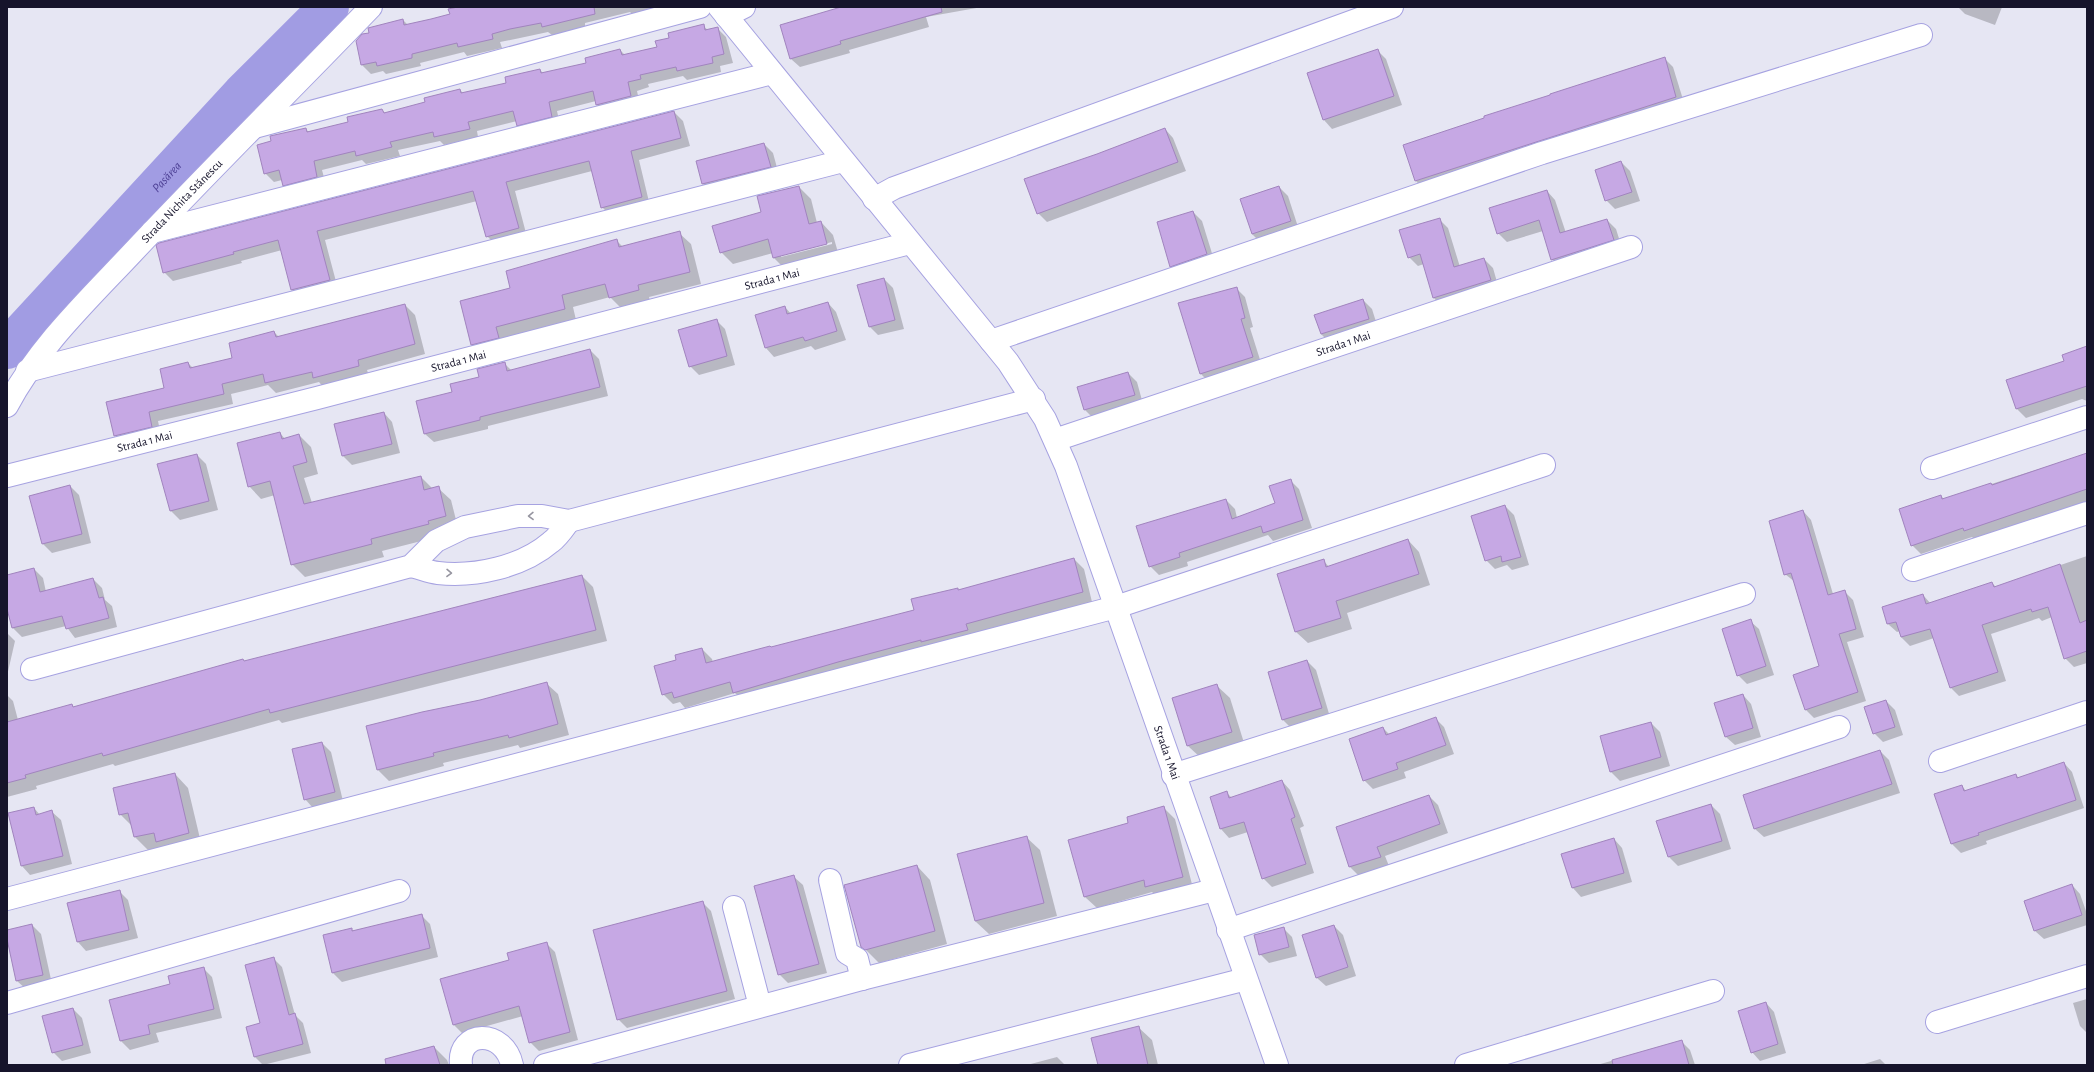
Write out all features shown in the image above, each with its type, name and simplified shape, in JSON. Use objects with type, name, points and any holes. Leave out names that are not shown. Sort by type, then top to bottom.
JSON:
[{"type":"street","name":"Strada Nichita Stănescu","points":[[7,406],[27,371],[73,316],[152,232],[371,7]]},
{"type":"street","points":[[254,127],[700,7]]},
{"type":"street","points":[[874,199],[894,188],[1392,7]]},
{"type":"street","name":"Strada 1 Mai","points":[[730,10],[772,73],[842,161],[991,341],[1034,399],[1055,440],[1116,607],[1173,775],[1277,1065]]},
{"type":"street","points":[[991,341],[1542,153],[1921,35]]},
{"type":"street","points":[[152,232],[772,73]]},
{"type":"street","points":[[27,371],[842,161]]},
{"type":"street","name":"Strada 1 Mai","points":[[7,476],[309,400],[910,243]]},
{"type":"street","name":"Strada 1 Mai","points":[[1055,440],[1631,247]]},
{"type":"street","points":[[32,669],[411,566],[436,541],[465,527],[518,516],[542,516],[569,521],[1034,399]]},
{"type":"street","points":[[1932,468],[2087,417]]},
{"type":"street","points":[[7,899],[1116,607],[1544,465]]},
{"type":"street","points":[[1913,570],[2087,513]]},
{"type":"street","points":[[411,566],[437,573],[462,574],[511,564],[535,554],[552,542],[569,521]]},
{"type":"street","points":[[1173,775],[1744,594]]},
{"type":"street","points":[[1940,761],[2087,712]]},
{"type":"street","points":[[1228,930],[1838,727]]},
{"type":"street","points":[[830,880],[847,953],[857,959],[862,979]]},
{"type":"street","points":[[545,1065],[862,979],[1214,890]]},
{"type":"street","points":[[7,1003],[399,891]]},
{"type":"street","points":[[734,907],[760,1006]]},
{"type":"street","points":[[1937,1022],[2087,976]]},
{"type":"street","points":[[910,1065],[1246,979]]},
{"type":"street","points":[[1466,1065],[1713,991]]},
{"type":"street","points":[[461,1065],[460,1057],[464,1047],[477,1038],[492,1038],[504,1046],[510,1055],[512,1065]]},
{"type":"building","points":[[458,7],[594,7],[595,14],[542,27],[541,23],[510,29],[492,34],[493,39],[458,47],[457,43],[412,54],[412,58],[377,66],[376,62],[361,65],[356,41],[362,34],[369,33],[368,28],[403,19],[404,25],[431,19],[450,14],[448,9]]},
{"type":"building","points":[[841,7],[941,7],[942,12],[840,41],[841,44],[790,59],[780,25]]},
{"type":"building","points":[[704,24],[705,30],[718,27],[724,54],[712,57],[713,63],[677,71],[676,67],[640,75],[641,79],[628,82],[631,96],[596,105],[593,91],[549,102],[552,117],[517,126],[513,111],[468,122],[470,129],[434,137],[433,132],[390,142],[392,147],[356,156],[355,151],[314,161],[317,177],[283,186],[279,170],[264,174],[257,145],[271,141],[270,136],[306,128],[307,132],[348,122],[347,117],[382,109],[384,113],[425,102],[424,98],[460,89],[461,93],[506,83],[505,77],[540,69],[541,73],[586,63],[585,58],[620,49],[622,55],[657,47],[655,41],[669,38],[668,33]]},
{"type":"building","points":[[1378,49],[1394,96],[1323,120],[1307,73]]},
{"type":"building","points":[[1665,57],[1676,97],[1415,181],[1403,145],[1484,118],[1484,116]]},
{"type":"building","points":[[674,111],[681,138],[631,151],[642,197],[601,208],[589,161],[506,182],[519,228],[486,237],[473,191],[317,231],[330,280],[291,290],[278,240],[233,252],[234,254],[163,273],[156,245],[159,243]]},
{"type":"building","points":[[1165,128],[1178,162],[1037,214],[1024,179],[1097,154]]},
{"type":"building","points":[[764,143],[771,167],[702,184],[696,161]]},
{"type":"building","points":[[1621,161],[1632,192],[1605,201],[1595,170]]},
{"type":"building","points":[[799,186],[809,224],[821,221],[827,244],[773,258],[768,239],[720,253],[712,226],[761,212],[757,196]]},
{"type":"building","points":[[1279,186],[1291,221],[1252,234],[1240,199]]},
{"type":"building","points":[[1547,190],[1560,233],[1607,219],[1614,240],[1551,260],[1539,220],[1497,234],[1489,208]]},
{"type":"building","points":[[1193,211],[1207,254],[1170,267],[1157,222]]},
{"type":"building","points":[[1440,218],[1454,267],[1484,258],[1491,280],[1433,298],[1420,254],[1408,258],[1399,230]]},
{"type":"building","points":[[680,231],[690,272],[638,285],[639,290],[609,298],[605,284],[562,295],[565,309],[496,327],[499,338],[471,345],[460,301],[510,288],[506,271],[617,239],[619,247]]},
{"type":"building","points":[[884,278],[895,320],[869,327],[857,285]]},
{"type":"building","points":[[1237,287],[1245,318],[1241,319],[1253,357],[1200,374],[1178,303]]},
{"type":"building","points":[[1363,299],[1369,319],[1321,334],[1314,315]]},
{"type":"building","points":[[828,302],[837,331],[805,341],[803,337],[765,348],[755,315],[785,306],[787,314]]},
{"type":"building","points":[[405,304],[415,344],[358,360],[359,366],[313,378],[312,372],[265,383],[263,374],[222,384],[224,394],[149,412],[152,427],[114,436],[106,402],[164,388],[160,369],[188,362],[190,368],[232,358],[229,343],[274,331],[276,337]]},
{"type":"building","points":[[717,319],[727,356],[689,367],[678,330]]},
{"type":"building","points":[[2087,346],[2087,386],[2016,409],[2006,380],[2064,361],[2062,355]]},
{"type":"building","points":[[590,349],[600,387],[480,417],[480,420],[424,434],[416,401],[452,392],[450,384],[479,377],[477,369],[505,362],[507,371]]},
{"type":"building","points":[[1128,372],[1135,395],[1084,410],[1077,387]]},
{"type":"building","points":[[384,412],[392,444],[342,456],[334,424]]},
{"type":"building","points":[[280,432],[282,439],[299,434],[307,462],[293,466],[304,504],[421,476],[424,490],[439,486],[446,516],[428,521],[429,524],[371,539],[372,544],[291,565],[270,481],[248,487],[237,443]]},
{"type":"building","points":[[2087,453],[2087,489],[1964,531],[1963,528],[1911,546],[1899,509],[1941,495],[1942,499],[1991,483],[1992,485]]},
{"type":"building","points":[[197,454],[209,501],[170,511],[157,464]]},
{"type":"building","points":[[1291,479],[1303,520],[1263,533],[1261,526],[1179,553],[1180,557],[1149,567],[1136,526],[1226,499],[1232,519],[1275,503],[1269,486]]},
{"type":"building","points":[[70,485],[82,534],[42,544],[29,496]]},
{"type":"building","points":[[1505,505],[1521,557],[1502,562],[1501,556],[1485,561],[1471,516]]},
{"type":"building","points":[[1803,510],[1828,595],[1845,590],[1856,629],[1839,634],[1858,692],[1805,710],[1793,675],[1819,666],[1791,573],[1784,575],[1769,521]]},
{"type":"building","points":[[1408,539],[1419,574],[1336,601],[1341,618],[1295,632],[1277,574],[1324,559],[1326,567]]},
{"type":"building","points":[[1074,558],[1083,592],[966,624],[968,630],[921,642],[921,640],[838,662],[733,693],[730,682],[674,698],[672,692],[662,695],[654,666],[676,660],[675,655],[702,648],[706,663],[914,610],[911,599],[958,588],[958,590]]},
{"type":"building","points":[[2060,564],[2080,623],[2087,620],[2087,651],[2064,659],[2048,607],[2032,612],[2031,609],[1982,625],[1998,672],[1950,688],[1930,629],[1901,637],[1896,622],[1887,624],[1882,607],[1923,594],[1926,604],[1992,582],[1994,587]]},
{"type":"building","points":[[34,568],[40,592],[93,578],[99,598],[103,597],[109,618],[66,629],[62,616],[12,628],[7,609],[7,575]]},
{"type":"building","points":[[582,575],[596,630],[270,713],[269,709],[103,756],[102,753],[25,775],[26,778],[7,783],[7,722],[72,704],[73,707],[243,659],[244,661]]},
{"type":"building","points":[[1751,619],[1766,666],[1737,676],[1722,629]]},
{"type":"building","points":[[1307,660],[1322,708],[1282,720],[1268,672]]},
{"type":"building","points":[[547,682],[558,724],[509,738],[508,735],[433,753],[434,756],[377,770],[366,726],[480,700]]},
{"type":"building","points":[[1217,684],[1232,732],[1187,746],[1172,698]]},
{"type":"building","points":[[1743,694],[1753,728],[1725,737],[1714,703]]},
{"type":"building","points":[[1886,700],[1895,727],[1873,734],[1864,707]]},
{"type":"building","points":[[1436,717],[1446,745],[1396,763],[1398,769],[1363,781],[1349,739],[1383,727],[1386,735]]},
{"type":"building","points":[[1651,722],[1661,757],[1610,772],[1600,736]]},
{"type":"building","points":[[322,742],[335,792],[304,800],[292,749]]},
{"type":"building","points":[[1880,750],[1892,784],[1754,829],[1743,795]]},
{"type":"building","points":[[2064,762],[2076,800],[1978,833],[1979,835],[1951,844],[1934,794],[1962,785],[1964,791],[2016,774],[2017,778]]},
{"type":"building","points":[[175,773],[189,833],[156,842],[154,833],[134,837],[128,813],[119,815],[113,788]]},
{"type":"building","points":[[1282,780],[1295,817],[1291,819],[1306,864],[1262,879],[1244,822],[1220,829],[1210,797],[1227,791],[1229,798]]},
{"type":"building","points":[[1429,795],[1440,824],[1377,847],[1381,857],[1349,867],[1336,827]]},
{"type":"building","points":[[1711,804],[1722,841],[1668,857],[1656,821]]},
{"type":"building","points":[[1164,806],[1183,877],[1145,887],[1144,880],[1084,897],[1068,840],[1128,823],[1127,817]]},
{"type":"building","points":[[34,807],[36,815],[52,810],[63,856],[21,866],[8,813]]},
{"type":"building","points":[[1027,836],[1044,903],[975,921],[957,854]]},
{"type":"building","points":[[1614,838],[1624,873],[1572,888],[1561,854]]},
{"type":"building","points":[[917,865],[935,931],[865,950],[861,947],[844,885]]},
{"type":"building","points":[[794,875],[819,964],[778,975],[754,886]]},
{"type":"building","points":[[2072,884],[2082,915],[2034,931],[2024,901]]},
{"type":"building","points":[[120,890],[129,930],[77,942],[67,903]]},
{"type":"building","points":[[703,901],[727,991],[617,1020],[593,930]]},
{"type":"building","points":[[422,914],[430,948],[332,973],[323,935],[352,928],[352,931]]},
{"type":"building","points":[[32,924],[43,975],[16,981],[7,939],[7,930]]},
{"type":"building","points":[[1334,925],[1348,967],[1316,978],[1302,935]]},
{"type":"building","points":[[1284,927],[1289,947],[1259,955],[1254,935]]},
{"type":"building","points":[[547,942],[570,1032],[529,1043],[519,1006],[453,1025],[440,979],[509,960],[507,953]]},
{"type":"building","points":[[274,957],[289,1015],[295,1013],[303,1044],[254,1057],[246,1027],[260,1023],[245,965]]},
{"type":"building","points":[[204,967],[214,1009],[148,1025],[150,1034],[120,1041],[109,1000],[170,984],[168,976]]},
{"type":"building","points":[[1766,1002],[1778,1044],[1751,1053],[1738,1011]]},
{"type":"building","points":[[73,1008],[83,1045],[52,1053],[42,1016]]},
{"type":"building","points":[[1139,1026],[1148,1065],[1098,1065],[1091,1038]]},
{"type":"building","points":[[1682,1040],[1689,1065],[1613,1065],[1612,1060]]},
{"type":"building","points":[[434,1046],[440,1065],[386,1065],[385,1059]]},
{"type":"waterway","name":"Pasărea","points":[[7,349],[242,94],[329,7]]}]
